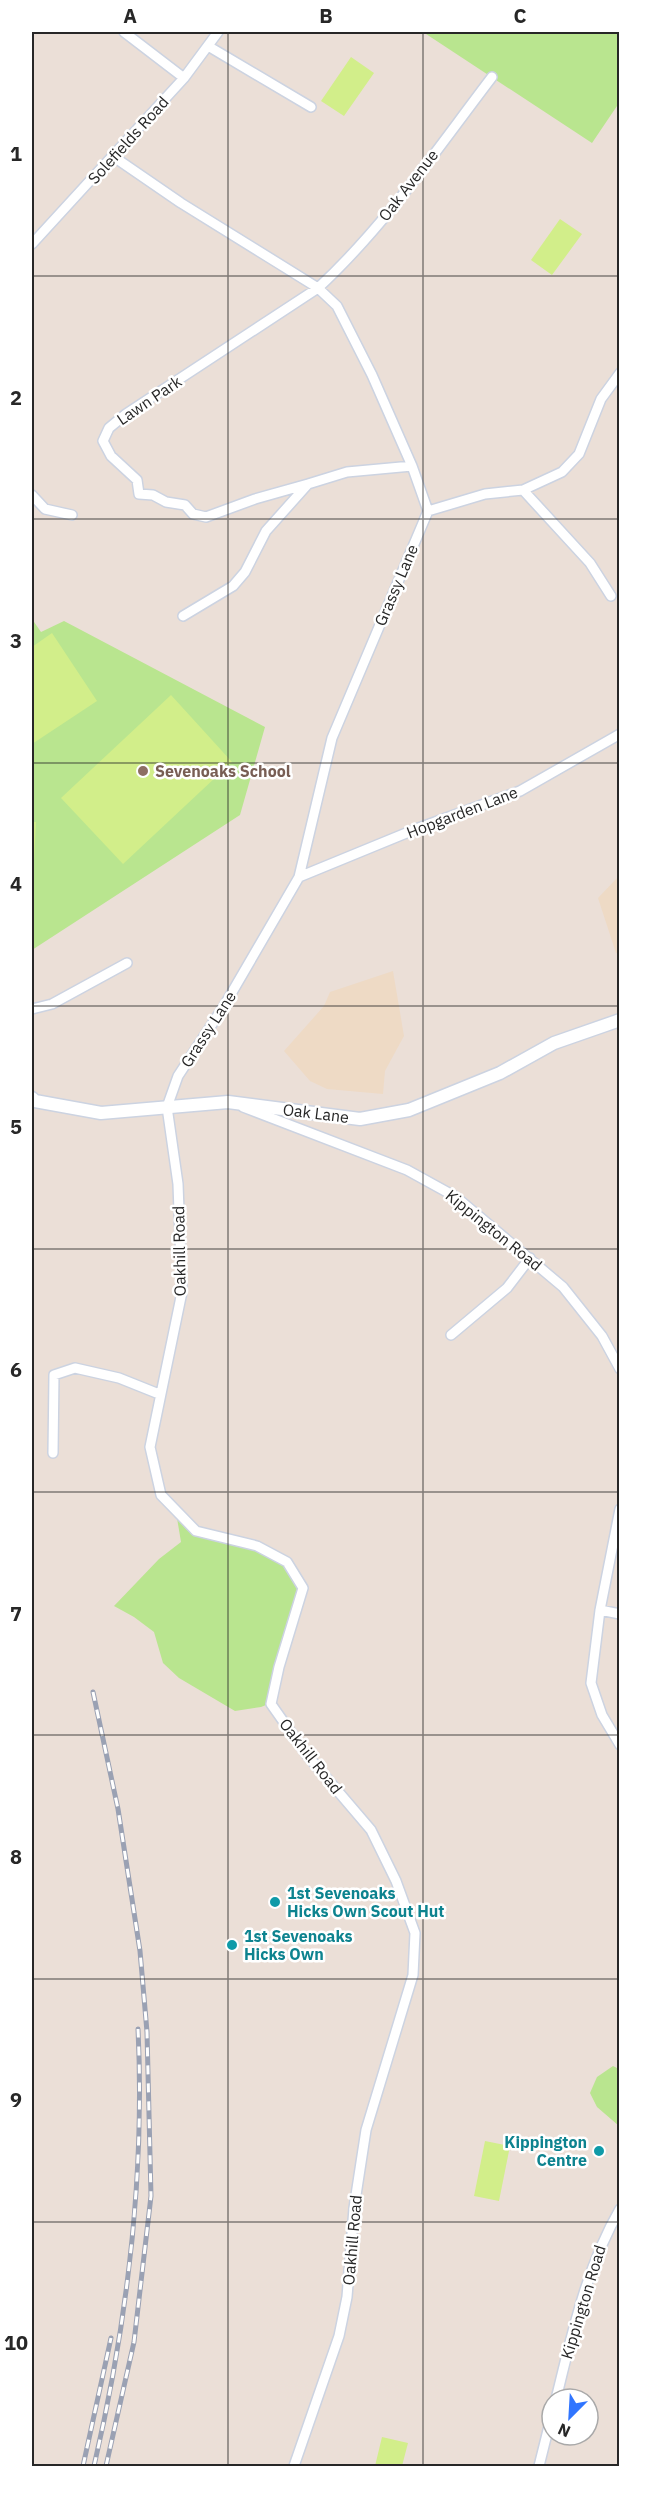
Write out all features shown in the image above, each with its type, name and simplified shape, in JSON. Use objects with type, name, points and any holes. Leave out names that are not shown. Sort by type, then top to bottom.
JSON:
[{"type":"street","points":[[124,32],[184,78]]},
{"type":"street","name":"Solefields Road","points":[[32,244],[184,78],[218,32]]},
{"type":"street","points":[[208,46],[311,107]]},
{"type":"street","name":"Oak Avenue","points":[[318,288],[346,262],[380,222],[492,77]]},
{"type":"street","points":[[114,157],[181,203],[318,288],[338,306],[372,375],[412,466],[428,511],[485,494],[523,489],[562,472],[579,454],[601,399],[620,373]]},
{"type":"street","name":"Lawn Park","points":[[308,484],[255,499],[206,517],[193,514],[185,505],[166,502],[153,495],[139,494],[137,480],[111,456],[103,441],[109,428],[126,414],[318,288]]},
{"type":"street","points":[[183,616],[233,586],[245,572],[266,531],[308,484],[347,472],[412,466]]},
{"type":"street","points":[[523,489],[590,563],[611,596]]},
{"type":"street","points":[[32,495],[45,509],[72,515]]},
{"type":"street","name":"Grassy Lane","points":[[167,1107],[178,1076],[224,1006],[299,877],[332,738],[428,511]]},
{"type":"street","name":"Hopgarden Lane","points":[[299,877],[416,829],[520,791],[620,734]]},
{"type":"street","points":[[32,1010],[52,1004],[128,963]]},
{"type":"street","name":"Oak Lane","points":[[33,1102],[101,1113],[146,1107],[228,1102],[360,1119],[409,1110],[500,1073],[554,1043],[620,1020]]},
{"type":"street","name":"Kippington Road","points":[[228,1102],[407,1170],[456,1197],[563,1287],[602,1336],[620,1369]]},
{"type":"street","name":"Oakhill Road","points":[[167,1107],[178,1184],[182,1292],[159,1394],[150,1447],[161,1495],[196,1531],[257,1546],[287,1562],[303,1588],[279,1667],[271,1704],[307,1755],[371,1830],[396,1881],[415,1933],[413,1975],[366,2130],[354,2208],[348,2297],[339,2336],[294,2466]]},
{"type":"street","points":[[451,1335],[507,1288],[530,1258]]},
{"type":"street","points":[[53,1453],[54,1375],[75,1368],[119,1378],[159,1394]]},
{"type":"street","points":[[620,1509],[600,1610],[591,1683],[602,1715],[620,1744]]},
{"type":"street","points":[[600,1610],[620,1614]]},
{"type":"street","name":"Kippington Road","points":[[559,2387],[581,2298],[602,2239],[620,2209]]},
{"type":"street","points":[[539,2466],[544,2447]]},
{"type":"shaded area","points":[[619,876],[619,954],[616,953],[598,898]]},
{"type":"shaded area","points":[[393,971],[404,1036],[385,1071],[383,1094],[327,1089],[310,1081],[284,1051],[324,1006],[330,992]]},
{"type":"green space","points":[[423,32],[619,32],[619,103],[592,143]]},
{"type":"green space","points":[[351,57],[374,73],[344,116],[321,101]]},
{"type":"green space","points":[[560,219],[582,234],[552,275],[531,260]]},
{"type":"green space","name":"Sevenoaks School","points":[[32,619],[41,632],[64,621],[265,727],[240,815],[32,950]]},
{"type":"green space","points":[[52,633],[97,701],[32,744],[32,647]]},
{"type":"green space","points":[[171,695],[232,762],[123,864],[61,798]]},
{"type":"green space","points":[[32,822],[36,822],[32,899]]},
{"type":"green space","points":[[177,1518],[194,1531],[255,1545],[285,1560],[301,1588],[271,1703],[235,1711],[179,1678],[163,1663],[154,1632],[114,1606],[159,1559],[181,1542]]},
{"type":"green space","points":[[613,2066],[619,2069],[619,2126],[597,2107],[590,2093],[597,2077]]},
{"type":"green space","points":[[485,2141],[510,2146],[499,2201],[474,2196]]},
{"type":"green space","points":[[382,2437],[408,2443],[402,2466],[375,2466]]},
{"type":"railway","points":[[93,1692],[118,1809],[140,1951],[147,2032],[151,2196],[134,2342],[106,2466]]},
{"type":"railway","points":[[94,2466],[116,2358],[131,2249],[139,2139],[138,2029]]},
{"type":"railway","points":[[83,2466],[111,2338]]},
{"type":"place","name":"Sevenoaks School","points":[[143,771]]},
{"type":"place","name":"1st Sevenoaks Hicks Own Scout Hut","points":[[275,1902]]},
{"type":"place","name":"1st Sevenoaks Hicks Own","points":[[232,1945]]},
{"type":"place","name":"Kippington Centre","points":[[599,2151]]}]
